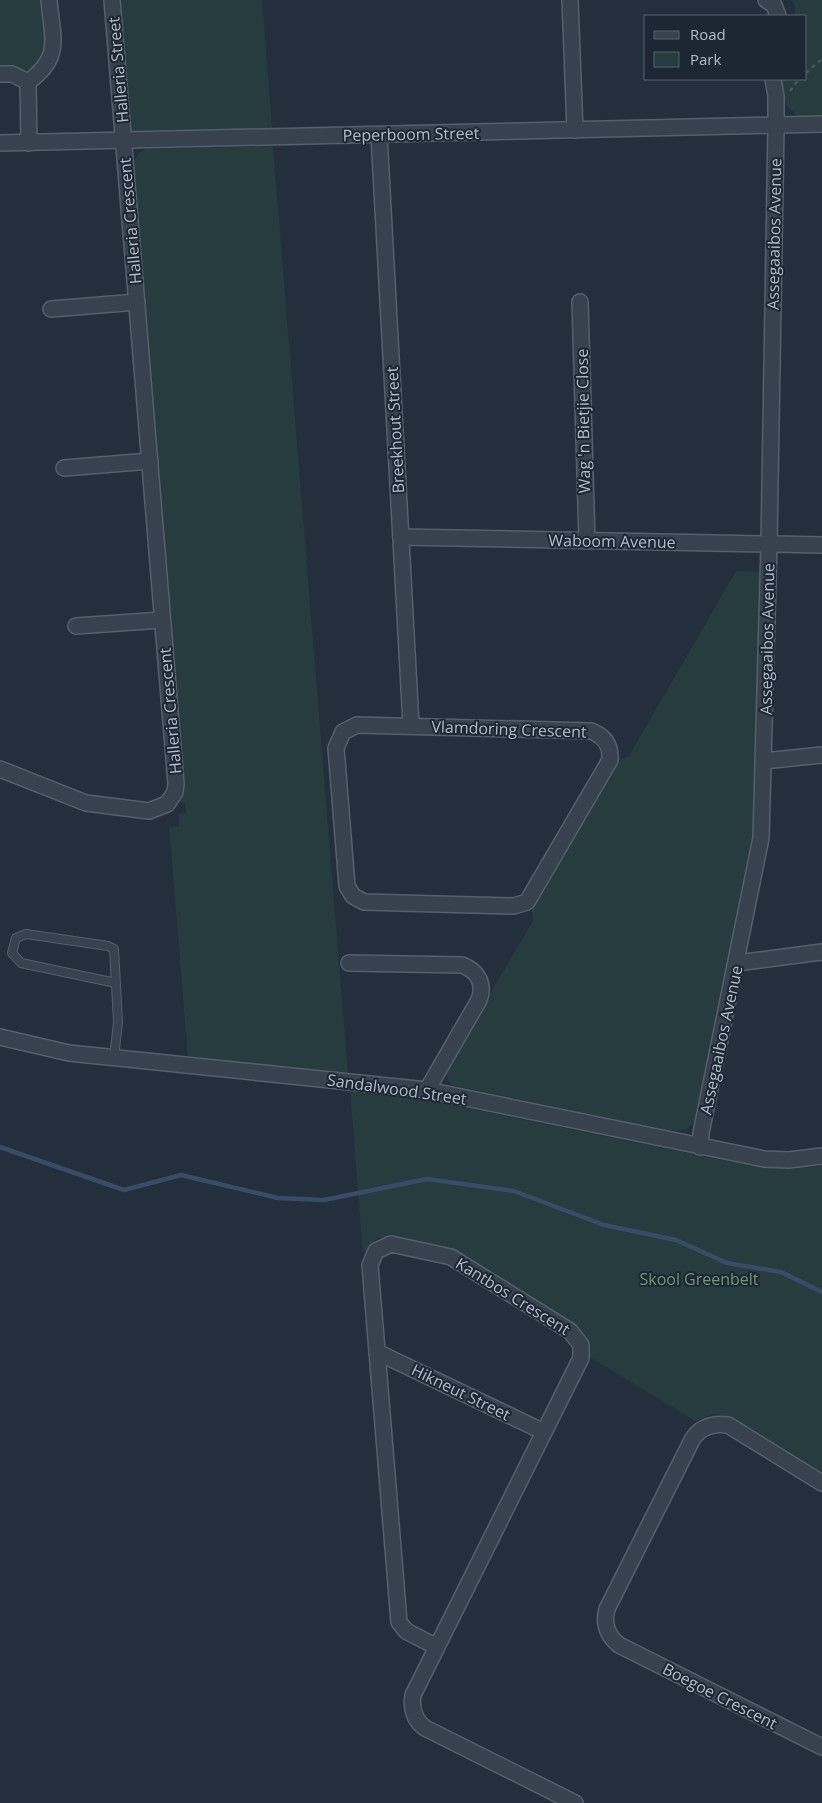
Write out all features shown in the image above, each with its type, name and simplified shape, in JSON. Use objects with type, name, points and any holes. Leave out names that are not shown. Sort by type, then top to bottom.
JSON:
[{"type":"street","points":[[28,82],[46,67],[52,53],[49,0]]},
{"type":"street","name":"Halleria Street","points":[[112,0],[124,140]]},
{"type":"street","points":[[570,0],[575,130]]},
{"type":"street","points":[[766,0],[774,5],[778,15]]},
{"type":"street","points":[[0,74],[12,74],[28,82]]},
{"type":"street","name":"Assegaaibos Avenue","points":[[700,1147],[701,1133],[761,838],[769,544],[776,126],[776,96],[773,80]]},
{"type":"street","points":[[28,82],[29,142]]},
{"type":"street","name":"Peperboom Street","points":[[0,143],[822,124]]},
{"type":"street","name":"Breekhout Street","points":[[379,134],[411,725]]},
{"type":"street","name":"Halleria Crescent","points":[[0,769],[86,803],[149,811],[167,804],[172,798],[176,784],[124,140]]},
{"type":"street","name":"Halleria Crescent","points":[[51,309],[137,302]]},
{"type":"street","name":"Wag 'n Bietjie Close","points":[[580,302],[586,541]]},
{"type":"street","points":[[64,468],[150,461]]},
{"type":"street","name":"Waboom Avenue","points":[[401,537],[822,545]]},
{"type":"street","points":[[76,626],[162,620]]},
{"type":"street","name":"Vlamdoring Crescent","points":[[357,725],[411,725],[591,731],[603,738],[607,744],[610,754],[608,766],[527,902],[514,906],[364,902],[359,901],[349,891],[337,742],[343,732],[357,725]]},
{"type":"street","points":[[764,761],[822,755]]},
{"type":"street","points":[[737,963],[822,952]]},
{"type":"street","points":[[349,963],[462,965],[477,974],[482,984],[480,1000],[428,1090]]},
{"type":"street","name":"Sandalwood Street","points":[[0,1037],[51,1050],[114,1058],[428,1090],[700,1147],[777,1160],[822,1156]]},
{"type":"street","name":"Kantbos Crescent","points":[[437,1647],[406,1631],[399,1622],[370,1265],[376,1251],[391,1244],[457,1260],[570,1331],[579,1339],[582,1351],[580,1358],[437,1647],[412,1702],[417,1720],[430,1731],[575,1803]]},
{"type":"street","name":"Hikneut Street","points":[[377,1352],[544,1432]]},
{"type":"street","name":"Boegoe Crescent","points":[[822,1483],[734,1428],[714,1424],[701,1430],[692,1440],[607,1609],[606,1629],[619,1645],[822,1747]]},
{"type":"lane","points":[[114,1058],[118,1022],[116,956],[114,949],[108,946],[26,934],[16,938],[12,945],[12,953],[21,963],[116,983]]},
{"type":"path","points":[[807,72],[822,59]]},
{"type":"green space","points":[[0,0],[43,0],[46,48],[40,63],[35,67],[15,70],[0,67]]},
{"type":"green space","points":[[117,0],[262,0],[272,128],[132,132],[128,124]]},
{"type":"green space","points":[[792,0],[822,0],[822,116],[798,116],[786,105],[782,80],[807,80],[807,15],[795,15],[795,7]]},
{"type":"green space","points":[[273,146],[348,1074],[188,1057],[169,827],[179,827],[179,814],[186,813],[185,803],[177,802],[182,787],[134,160],[139,153],[147,149]]},
{"type":"green space","points":[[736,571],[760,572],[755,831],[694,1122],[687,1129],[673,1132],[452,1085],[447,1078],[446,1068],[533,921],[531,906],[538,899],[615,763],[629,756]]},
{"type":"green space","name":"Skool Greenbelt","points":[[350,1091],[442,1103],[746,1165],[791,1169],[822,1166],[822,1472],[731,1417],[714,1414],[695,1421],[588,1356],[587,1343],[577,1327],[507,1282],[456,1254],[404,1239],[377,1238],[363,1253]]},
{"type":"waterway","points":[[0,1147],[124,1190],[181,1175],[278,1198],[324,1200],[427,1179],[514,1191],[604,1225],[676,1240],[727,1263],[781,1272],[822,1292]]}]
